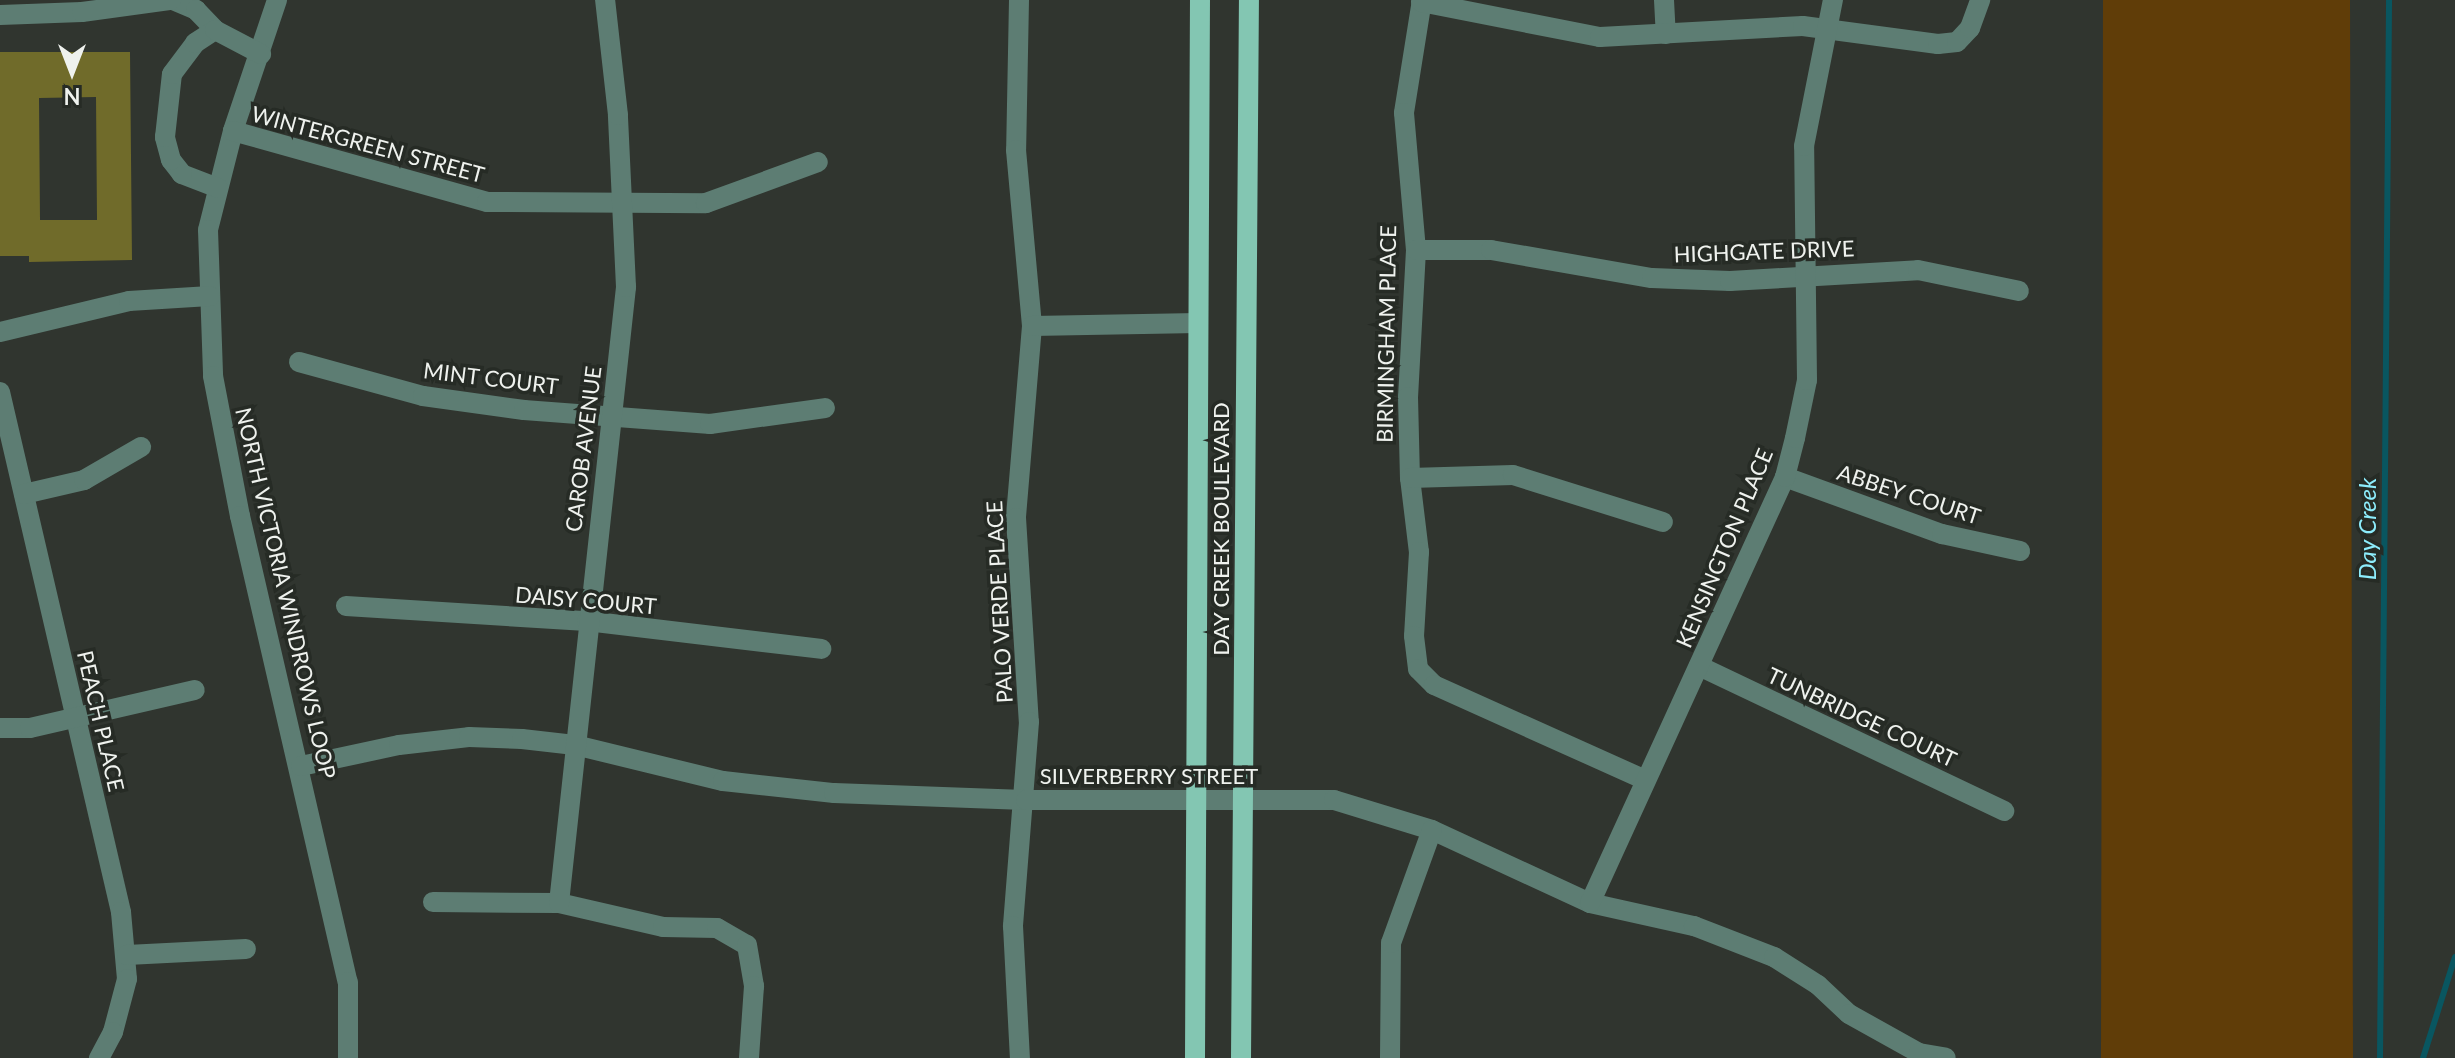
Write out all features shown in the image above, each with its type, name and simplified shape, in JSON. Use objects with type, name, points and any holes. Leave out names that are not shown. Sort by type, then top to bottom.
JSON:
[{"type":"main road","name":"DAY CREEK BOULEVARD","points":[[1195,1058],[1200,0]]},
{"type":"main road","name":"DAY CREEK BOULEVARD","points":[[1241,1058],[1249,0]]},
{"type":"street","points":[[0,15],[82,12],[172,0],[196,10],[215,30],[261,54]]},
{"type":"street","name":"NORTH VICTORIA WINDROWS LOOP","points":[[277,0],[233,131],[208,230],[210,296],[222,430],[348,982],[348,1058]]},
{"type":"street","name":"CAROB AVENUE","points":[[559,903],[587,621],[626,287],[625,205],[605,0]]},
{"type":"street","name":"PALO VERDE PLACE","points":[[1019,0],[1016,150],[1032,326],[1016,518],[1028,671],[1026,800],[1013,926],[1020,1058]]},
{"type":"street","points":[[1664,0],[1666,34]]},
{"type":"street","name":"KENSINGTON PLACE","points":[[1590,903],[1643,779],[1699,666],[1785,477],[1807,380],[1809,275],[1804,146],[1833,0]]},
{"type":"street","points":[[1422,1],[1600,37],[1828,28],[1938,44],[1957,42],[1970,28],[1980,0]]},
{"type":"street","name":"BIRMINGHAM PLACE","points":[[1422,1],[1404,113],[1416,250],[1410,478],[1419,552],[1414,636],[1418,669],[1434,685],[1643,779]]},
{"type":"street","points":[[215,30],[195,43],[172,74],[165,137],[171,160],[182,174],[218,188]]},
{"type":"street","name":"WINTERGREEN STREET","points":[[233,131],[487,202],[706,203],[818,162]]},
{"type":"street","name":"HIGHGATE DRIVE","points":[[1416,250],[1491,250],[1652,278],[1918,270],[2019,291]]},
{"type":"street","points":[[0,332],[129,301],[210,296]]},
{"type":"street","points":[[1032,326],[1198,323]]},
{"type":"street","name":"MINT COURT","points":[[299,362],[423,396],[710,424],[825,408]]},
{"type":"street","name":"PEACH PLACE","points":[[0,392],[76,717],[127,955],[123,999],[99,1058]]},
{"type":"street","points":[[24,494],[84,480],[141,447]]},
{"type":"street","points":[[1410,478],[1513,475],[1663,522]]},
{"type":"street","name":"ABBEY COURT","points":[[1785,477],[1942,534],[2020,551]]},
{"type":"street","name":"DAISY COURT","points":[[346,606],[587,621],[821,649]]},
{"type":"street","name":"TUNBRIDGE COURT","points":[[1699,666],[2004,811]]},
{"type":"street","points":[[0,728],[76,717],[195,690]]},
{"type":"street","name":"SILVERBERRY STREET","points":[[301,766],[399,745],[469,737],[575,745],[723,781],[834,793],[1026,800],[1334,800],[1432,830],[1590,903],[1694,926],[1774,957],[1818,985],[1849,1014],[1919,1053],[1946,1058]]},
{"type":"street","points":[[1390,1058],[1391,943],[1432,830]]},
{"type":"street","points":[[433,902],[559,903],[663,927],[717,928],[747,945],[754,986],[749,1058]]},
{"type":"street","points":[[127,955],[246,949]]},
{"type":"shaded area","points":[[2103,0],[2350,0],[2353,1058],[2101,1058]]},
{"type":"building","points":[[0,52],[130,52],[132,260],[29,262],[29,256],[0,256]],"holes":[[[96,97],[97,220],[40,220],[39,98]]]},
{"type":"waterway","name":"Day Creek","points":[[2380,1058],[2389,0]]},
{"type":"waterway","points":[[2423,1058],[2455,957]]}]
